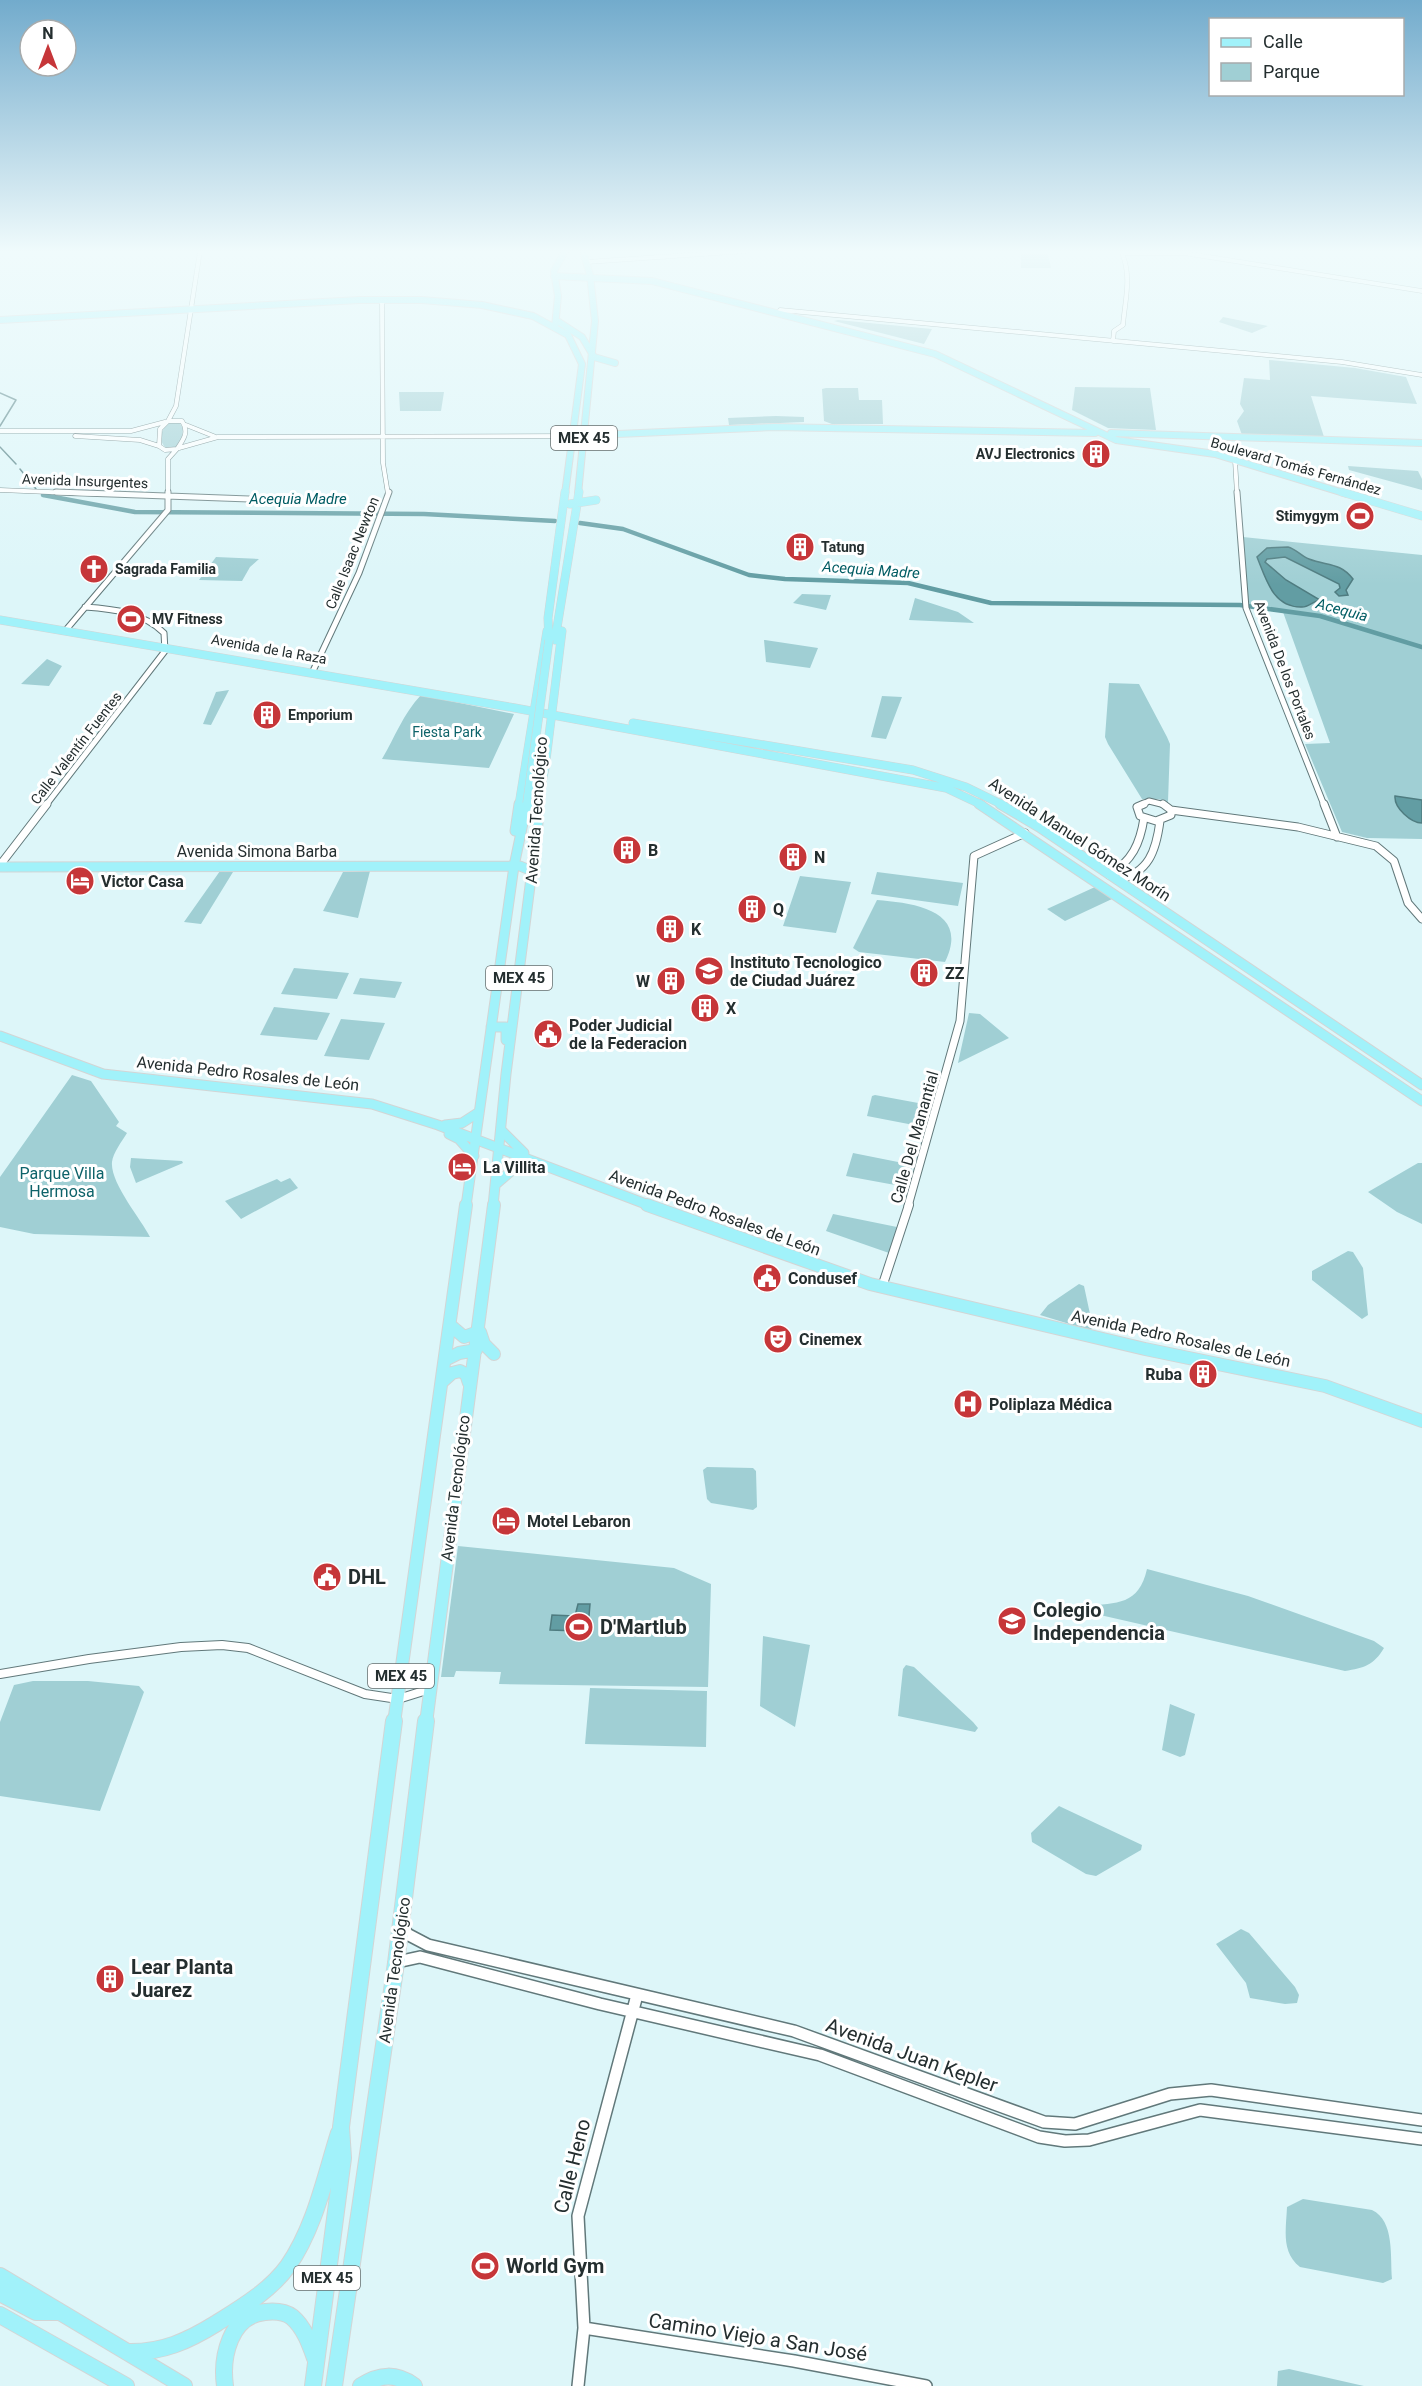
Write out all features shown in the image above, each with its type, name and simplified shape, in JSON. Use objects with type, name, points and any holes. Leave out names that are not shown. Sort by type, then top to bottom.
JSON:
[{"type":"main road","name":"MEX 45","points":[[568,561],[594,362]]},
{"type":"main road","points":[[956,362],[1095,432]]},
{"type":"main road","points":[[966,362],[1111,432]]},
{"type":"main road","points":[[582,364],[594,367]]},
{"type":"main road","name":"MEX 45","points":[[556,561],[582,364]]},
{"type":"main road","points":[[1072,430],[1077,425],[1075,422]]},
{"type":"main road","points":[[584,444],[600,434],[769,425],[1095,432]]},
{"type":"main road","points":[[559,436],[584,432],[600,434],[774,427],[1111,432],[1422,443]]},
{"type":"main road","name":"Boulevard Tomás Fernández","points":[[1095,432],[1134,444],[1198,451],[1235,460],[1422,516]]},
{"type":"main road","name":"Boulevard Tomás Fernández","points":[[1111,432],[1211,448],[1422,509]]},
{"type":"main road","points":[[1140,437],[1152,434]]},
{"type":"main road","points":[[559,436],[572,444]]},
{"type":"main road","points":[[1235,460],[1278,468]]},
{"type":"main road","points":[[1334,490],[1360,496],[1367,493]]},
{"type":"main road","points":[[565,495],[596,500]]},
{"type":"main road","points":[[563,507],[577,498]]},
{"type":"main road","points":[[556,561],[568,561]]},
{"type":"main road","name":"Avenida Tecnológico","points":[[334,2386],[396,1962],[469,1383],[479,1329],[505,1085],[534,855],[533,805],[550,637],[551,593],[556,561]]},
{"type":"main road","name":"Avenida Tecnológico","points":[[550,637],[562,602],[568,561]]},
{"type":"main road","points":[[533,805],[539,804],[550,730],[564,608],[562,602]]},
{"type":"main road","name":"Avenida de la Raza","points":[[0,618],[533,708],[543,714],[552,710]]},
{"type":"main road","points":[[514,866],[512,856],[533,708],[550,637]]},
{"type":"main road","name":"Avenida de la Raza","points":[[165,646],[177,650],[314,672]]},
{"type":"main road","points":[[162,657],[177,650]]},
{"type":"main road","points":[[518,707],[533,708]]},
{"type":"main road","points":[[518,707],[530,728]]},
{"type":"main road","points":[[552,710],[561,708],[584,718]]},
{"type":"main road","name":"Avenida Manuel Gómez Morín","points":[[552,710],[717,745],[946,788],[990,808],[1422,1101]]},
{"type":"main road","points":[[550,730],[563,722],[584,718]]},
{"type":"main road","name":"Avenida Manuel Gómez Morín","points":[[584,718],[727,739],[928,773],[958,782],[994,799],[1022,817],[1422,1085]]},
{"type":"main road","points":[[717,745],[725,743],[727,739]]},
{"type":"main road","points":[[739,749],[749,743]]},
{"type":"main road","points":[[863,771],[874,769],[875,764]]},
{"type":"main road","points":[[990,808],[990,805],[994,804],[1022,817]]},
{"type":"main road","name":"Avenida Tecnológico","points":[[313,2386],[343,2158],[341,2127],[445,1355],[514,866],[533,805]]},
{"type":"main road","points":[[516,855],[526,859],[534,855]]},
{"type":"main road","name":"Avenida Simona Barba","points":[[0,866],[514,866],[532,871]]},
{"type":"main road","points":[[1093,879],[1112,877],[1108,888]]},
{"type":"main road","points":[[494,1005],[500,1013],[515,1012]]},
{"type":"main road","points":[[491,1027],[503,1025],[507,1030],[502,1072],[505,1085]]},
{"type":"main road","points":[[1320,1032],[1334,1034],[1338,1029]]},
{"type":"main road","name":"Avenida Pedro Rosales de León","points":[[0,1036],[102,1074],[364,1102],[476,1139],[714,1231],[882,1287],[1145,1349],[1325,1386],[1422,1420]]},
{"type":"main road","points":[[1338,1045],[1349,1042],[1374,1053]]},
{"type":"main road","points":[[474,1156],[459,1139],[441,1130],[438,1125],[462,1123],[479,1112]]},
{"type":"main road","points":[[501,1130],[521,1152],[550,1167]]},
{"type":"main road","points":[[496,1184],[517,1166],[550,1167]]},
{"type":"main road","points":[[450,1325],[464,1337],[479,1329],[484,1344],[494,1354]]},
{"type":"main road","points":[[445,1355],[476,1350]]},
{"type":"main road","points":[[442,1382],[452,1373],[460,1371],[466,1374],[469,1383]]},
{"type":"main road","points":[[127,2352],[161,2350],[196,2336],[282,2273],[294,2255],[318,2201],[341,2127]]},
{"type":"main road","points":[[0,2276],[184,2386]]},
{"type":"main road","points":[[0,2293],[36,2312],[60,2312]]},
{"type":"main road","points":[[225,2386],[223,2368],[230,2340],[245,2319],[256,2312],[280,2311],[292,2316],[309,2341],[317,2361]]},
{"type":"main road","points":[[0,2315],[109,2380],[126,2386]]},
{"type":"main road","points":[[361,2386],[382,2376],[395,2375],[414,2386]]},
{"type":"street","points":[[66,629],[86,607],[111,573],[167,512],[168,459],[160,448],[159,433],[176,406],[183,362]]},
{"type":"street","name":"Calle Isaac Newton","points":[[314,672],[382,515],[389,488],[383,463],[382,362]]},
{"type":"street","points":[[1316,362],[1422,376]]},
{"type":"street","points":[[168,459],[178,449],[186,435],[184,423],[176,406]]},
{"type":"street","points":[[89,434],[138,431],[166,422],[184,423],[218,437]]},
{"type":"street","points":[[0,431],[89,434],[140,440],[160,448],[178,449],[199,440],[218,437],[559,436]]},
{"type":"street","points":[[138,431],[151,435],[140,440]]},
{"type":"street","points":[[199,440],[196,435],[204,433]]},
{"type":"street","name":"Avenida De los Portales","points":[[1235,460],[1246,606],[1338,837]]},
{"type":"street","points":[[1236,470],[1246,464]]},
{"type":"street","name":"Avenida Insurgentes","points":[[0,490],[273,500]]},
{"type":"street","points":[[86,607],[114,611],[151,622],[163,631],[165,646]]},
{"type":"street","name":"Calle Valentín Fuentes","points":[[0,866],[162,657],[165,646]]},
{"type":"street","points":[[1171,813],[1160,820],[1144,818],[1136,808],[1145,802],[1158,802],[1171,813],[1338,837],[1374,845],[1394,859],[1400,872],[1406,902],[1422,919]]},
{"type":"street","points":[[1112,877],[1136,854],[1144,818]]},
{"type":"street","points":[[1112,877],[1129,878],[1146,867],[1155,853],[1160,820]]},
{"type":"street","name":"Calle Del Manantial","points":[[882,1287],[900,1236],[960,1021],[974,856],[1025,832]]},
{"type":"street","points":[[0,1674],[91,1658],[160,1650],[238,1647],[248,1648],[365,1694],[398,1699],[430,1689]]},
{"type":"street","name":"Avenida Juan Kepler","points":[[401,1922],[407,1934],[419,1942],[794,2031],[1057,2124],[1088,2121],[1170,2094],[1212,2090],[1422,2120]]},
{"type":"street","name":"Avenida Juan Kepler","points":[[396,1962],[406,1958],[420,1957],[820,2055],[1039,2137],[1089,2140],[1200,2110],[1422,2139]]},
{"type":"street","name":"Calle Heno","points":[[578,2386],[584,2328],[578,2216],[637,1995]]},
{"type":"street","name":"Camino Viejo a San José","points":[[584,2328],[794,2361],[926,2386]]},
{"type":"green space","points":[[1269,362],[1355,368],[1406,377],[1417,404],[1311,396],[1324,437],[1242,435],[1237,421],[1244,411],[1240,404],[1244,378],[1270,380]]},
{"type":"green space","points":[[1075,387],[1150,388],[1156,430],[1108,428],[1072,410]]},
{"type":"green space","points":[[858,388],[859,400],[882,400],[883,424],[832,424],[824,421],[822,389]]},
{"type":"green space","points":[[399,392],[444,392],[441,411],[400,411]]},
{"type":"green space","points":[[804,417],[804,422],[729,425],[728,418]]},
{"type":"green space","points":[[179,422],[183,428],[182,438],[177,447],[166,448],[161,439],[164,429],[168,423]]},
{"type":"green space","points":[[1348,466],[1418,471],[1422,479],[1422,490],[1349,470]]},
{"type":"green space","points":[[1243,537],[1422,555],[1422,839],[1367,838],[1342,832],[1305,744],[1330,743],[1283,612],[1249,608]]},
{"type":"green space","points":[[216,557],[259,559],[250,567],[242,581],[199,580]]},
{"type":"green space","points":[[802,594],[831,595],[826,610],[793,603]]},
{"type":"green space","points":[[915,598],[958,612],[974,623],[909,620]]},
{"type":"green space","points":[[764,640],[818,648],[810,668],[766,662]]},
{"type":"green space","points":[[47,659],[62,666],[49,686],[21,684]]},
{"type":"green space","points":[[1109,683],[1139,684],[1167,737],[1170,744],[1168,802],[1158,799],[1142,799],[1108,744],[1105,737]]},
{"type":"green space","points":[[229,690],[211,725],[203,724],[216,692]]},
{"type":"green space","name":"Fiesta Park","points":[[421,695],[514,714],[489,768],[382,759],[404,718]]},
{"type":"green space","points":[[882,696],[902,697],[886,739],[871,737]]},
{"type":"green space","points":[[220,871],[233,872],[201,924],[184,922]]},
{"type":"green space","points":[[370,871],[358,918],[323,911],[343,872]]},
{"type":"green space","points":[[877,872],[963,883],[958,906],[871,894]]},
{"type":"green space","points":[[800,876],[851,882],[836,933],[783,926]]},
{"type":"green space","points":[[1095,887],[1112,899],[1065,921],[1047,909]]},
{"type":"green space","points":[[877,900],[922,907],[945,921],[950,931],[951,945],[945,962],[859,952],[853,948]]},
{"type":"green space","points":[[294,968],[349,973],[337,999],[281,994]]},
{"type":"green space","points":[[360,978],[402,982],[395,998],[353,994]]},
{"type":"green space","points":[[274,1007],[330,1013],[317,1040],[260,1035]]},
{"type":"green space","points":[[969,1013],[980,1014],[1009,1038],[958,1063]]},
{"type":"green space","points":[[341,1019],[385,1023],[369,1060],[324,1056]]},
{"type":"green space","name":"Parque Villa Hermosa","points":[[72,1075],[91,1081],[119,1122],[116,1126],[127,1133],[114,1155],[113,1171],[121,1190],[150,1237],[34,1234],[0,1227],[0,1177]]},
{"type":"green space","points":[[872,1096],[929,1105],[924,1127],[867,1116]]},
{"type":"green space","points":[[853,1153],[913,1165],[906,1187],[846,1176]]},
{"type":"green space","points":[[131,1158],[182,1161],[183,1163],[136,1183],[130,1167]]},
{"type":"green space","points":[[1418,1163],[1422,1163],[1422,1224],[1397,1212],[1368,1192]]},
{"type":"green space","points":[[290,1178],[298,1188],[241,1219],[225,1201],[277,1179],[281,1182]]},
{"type":"green space","points":[[833,1214],[897,1227],[889,1253],[826,1231]]},
{"type":"green space","points":[[1348,1251],[1353,1252],[1363,1268],[1368,1315],[1362,1319],[1312,1280],[1312,1271]]},
{"type":"green space","points":[[1079,1284],[1084,1286],[1093,1328],[1089,1330],[1040,1315],[1048,1305]]},
{"type":"green space","points":[[707,1467],[753,1468],[756,1471],[757,1507],[753,1510],[711,1503],[707,1499],[703,1470]]},
{"type":"green space","name":"D'Martlub","points":[[458,1546],[674,1568],[711,1584],[708,1687],[499,1684],[501,1672],[456,1671],[454,1677],[441,1677]]},
{"type":"green space","points":[[1147,1569],[1248,1596],[1374,1641],[1384,1648],[1368,1665],[1345,1671],[1087,1612],[1086,1606],[1117,1602],[1132,1596],[1143,1581]]},
{"type":"green space","points":[[763,1636],[810,1645],[795,1727],[760,1706]]},
{"type":"green space","points":[[906,1665],[914,1667],[973,1722],[978,1728],[975,1732],[898,1716],[903,1669]]},
{"type":"green space","points":[[33,1681],[88,1681],[139,1686],[144,1692],[100,1811],[0,1796],[0,1722],[14,1685]]},
{"type":"green space","points":[[590,1688],[707,1691],[706,1747],[585,1744]]},
{"type":"green space","points":[[1170,1704],[1195,1714],[1185,1755],[1180,1757],[1162,1750]]},
{"type":"green space","points":[[1059,1806],[1142,1845],[1141,1850],[1096,1876],[1086,1874],[1032,1842],[1031,1833]]},
{"type":"green space","points":[[1241,1929],[1249,1933],[1295,1987],[1299,1995],[1297,2003],[1285,2004],[1250,1998],[1246,1983],[1216,1944]]},
{"type":"green space","points":[[1303,2199],[1372,2210],[1379,2215],[1385,2222],[1390,2240],[1392,2279],[1383,2283],[1300,2267],[1290,2255],[1287,2247],[1286,2224],[1287,2207]]},
{"type":"green space","points":[[1289,2369],[1364,2386],[1277,2386],[1278,2371]]},
{"type":"shaded area","points":[[1288,547],[1309,559],[1338,567],[1348,574],[1353,579],[1346,590],[1348,595],[1339,596],[1335,592],[1340,588],[1339,584],[1285,557],[1267,559],[1265,562],[1286,580],[1320,600],[1302,607],[1284,603],[1272,591],[1257,557],[1267,548]]},
{"type":"shaded area","points":[[1395,796],[1422,800],[1422,823],[1404,814],[1395,801]]},
{"type":"shaded area","points":[[578,1604],[590,1604],[589,1616],[581,1617],[579,1631],[550,1630],[552,1615],[575,1616]]},
{"type":"waterway","name":"Acequia Madre","points":[[0,393],[16,400],[0,426]]},
{"type":"waterway","name":"Acequia Madre","points":[[0,447],[16,464]]},
{"type":"waterway","name":"Acequia Madre","points":[[20,469],[36,489]]},
{"type":"waterway","name":"Acequia Madre","points":[[43,495],[135,512],[424,514],[555,521]]},
{"type":"waterway","name":"Acequia Madre","points":[[580,523],[623,529],[749,575],[785,579],[908,583],[991,603],[1240,605],[1320,616],[1422,647]]},
{"type":"place","name":"AVJ Electronics","points":[[1096,454]]},
{"type":"place","name":"Stimygym","points":[[1360,516]]},
{"type":"place","name":"Tatung","points":[[800,547]]},
{"type":"place","name":"Sagrada Familia","points":[[94,569]]},
{"type":"place","name":"MV Fitness","points":[[131,619]]},
{"type":"place","name":"Emporium","points":[[267,715]]},
{"type":"place","name":"B","points":[[627,850]]},
{"type":"place","name":"N","points":[[793,857]]},
{"type":"place","name":"Victor Casa","points":[[80,881]]},
{"type":"place","name":"Q","points":[[752,909]]},
{"type":"place","name":"K","points":[[670,929]]},
{"type":"place","name":"Instituto Tecnologico de Ciudad Juárez","points":[[709,971]]},
{"type":"place","name":"ZZ","points":[[924,973]]},
{"type":"place","name":"W","points":[[671,981]]},
{"type":"place","name":"X","points":[[705,1008]]},
{"type":"place","name":"Poder Judicial de la Federacion","points":[[548,1034]]},
{"type":"place","name":"La Villita","points":[[462,1167]]},
{"type":"place","name":"Condusef","points":[[767,1278]]},
{"type":"place","name":"Cinemex","points":[[778,1339]]},
{"type":"place","name":"Ruba","points":[[1203,1374]]},
{"type":"place","name":"Poliplaza Médica","points":[[968,1404]]},
{"type":"place","name":"Motel Lebaron","points":[[506,1521]]},
{"type":"place","name":"DHL","points":[[327,1577]]},
{"type":"place","name":"Colegio Independencia","points":[[1012,1621]]},
{"type":"place","name":"D'Martlub","points":[[579,1627]]},
{"type":"place","name":"Lear Planta Juarez","points":[[110,1979]]},
{"type":"place","name":"World Gym","points":[[485,2266]]},
{"type":"water label","name":"Acequia","points":[[1342,610]]}]
